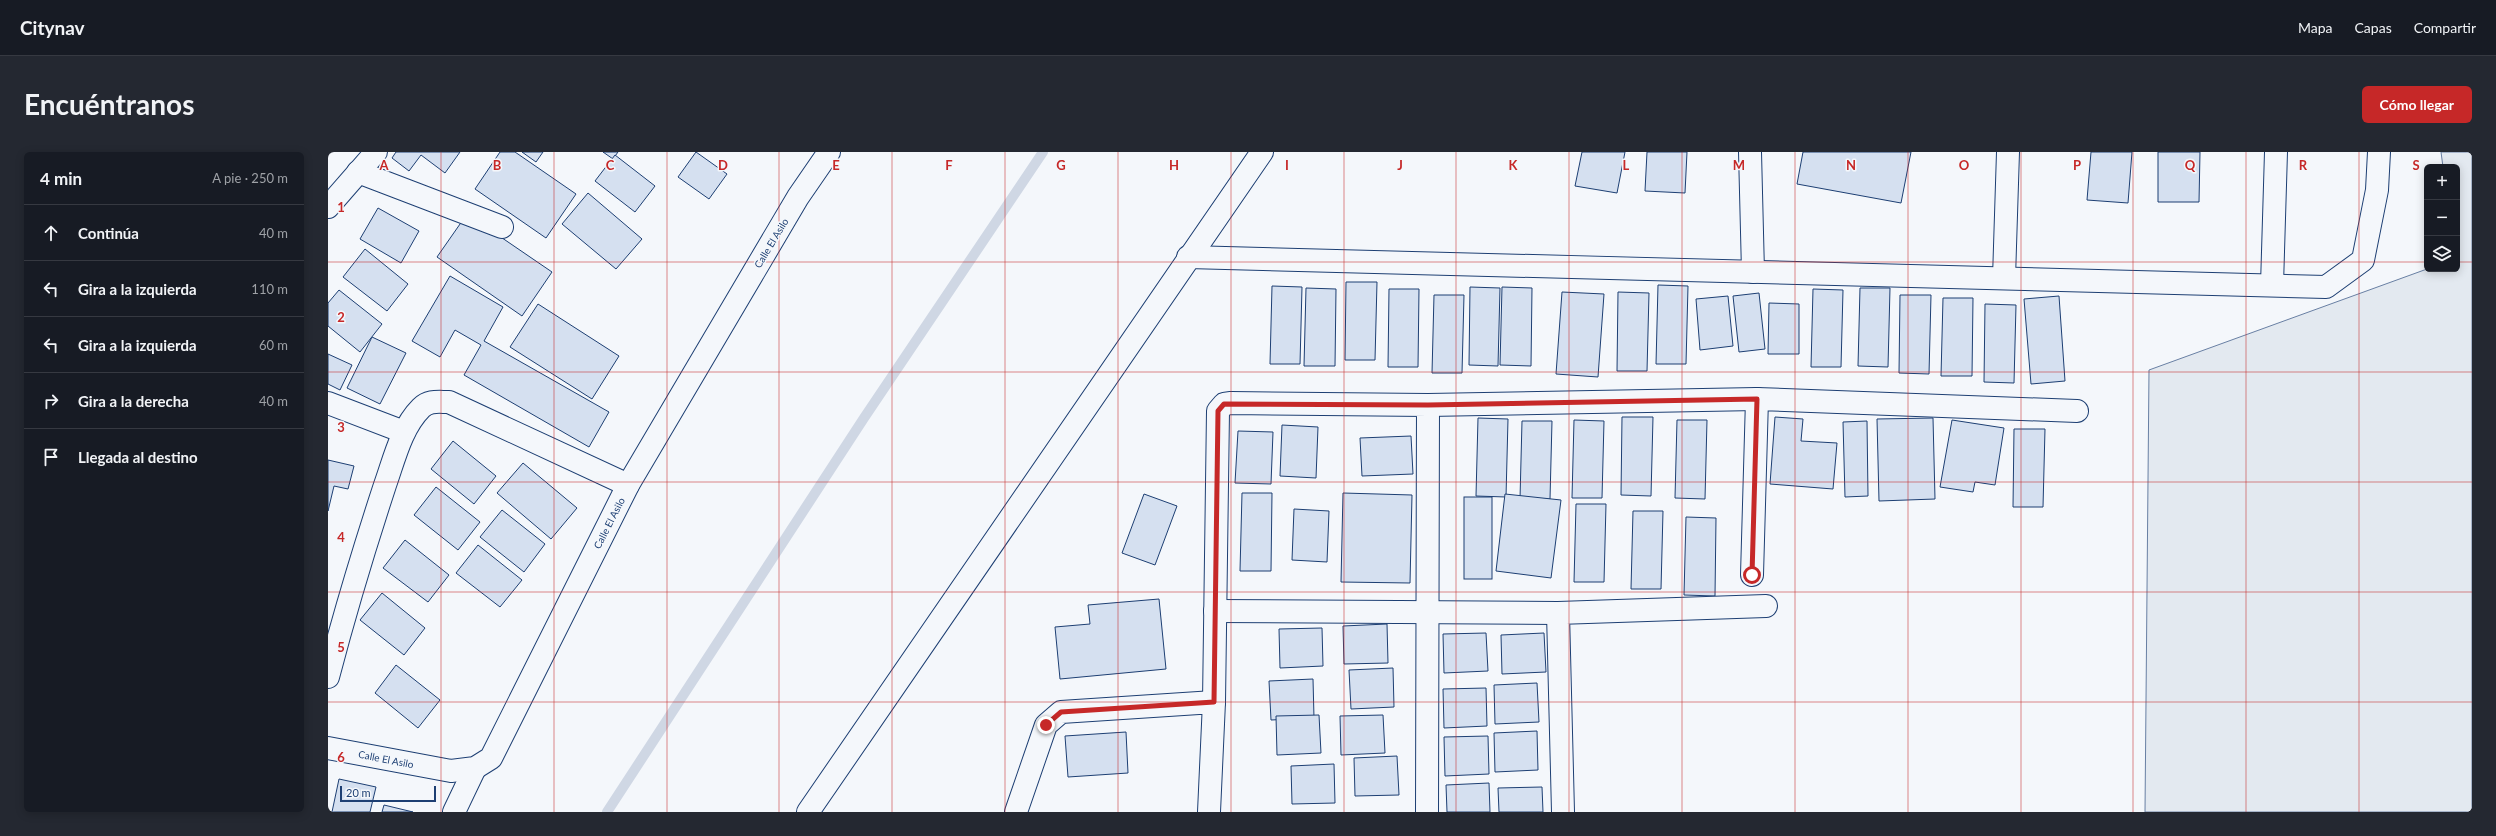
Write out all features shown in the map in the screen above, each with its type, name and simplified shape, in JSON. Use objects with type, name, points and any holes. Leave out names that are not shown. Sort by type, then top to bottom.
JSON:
[{"type":"street","points":[[328,206],[376,152]]},
{"type":"street","name":"Calle El Asilo","points":[[328,748],[451,771],[475,768],[491,758],[628,485],[798,197],[829,152]]},
{"type":"street","points":[[808,812],[1188,257],[1262,152]]},
{"type":"street","points":[[1750,152],[1753,272]]},
{"type":"street","points":[[2004,278],[2008,152]]},
{"type":"street","points":[[2272,285],[2276,152]]},
{"type":"street","points":[[1188,257],[2326,287],[2363,260],[2377,190],[2379,152]]},
{"type":"street","points":[[358,172],[502,227]]},
{"type":"street","points":[[1752,575],[1757,399]]},
{"type":"street","points":[[1209,812],[1214,702],[1218,411],[1224,404],[1428,405],[1757,399],[2077,411]]},
{"type":"street","points":[[328,677],[359,562],[404,432],[421,408],[432,401],[449,402],[628,485]]},
{"type":"street","points":[[328,403],[404,432]]},
{"type":"street","points":[[1427,812],[1428,405]]},
{"type":"street","points":[[1215,611],[1558,613],[1766,606]]},
{"type":"street","points":[[1558,613],[1563,812]]},
{"type":"street","points":[[1016,812],[1046,725],[1061,712],[1214,702]]},
{"type":"street","points":[[454,812],[475,768]]},
{"type":"shaded area","points":[[2441,152],[2472,152],[2472,812],[2145,812],[2149,370],[2424,270],[2424,272],[2460,272],[2460,164],[2443,164]]},
{"type":"building","points":[[396,152],[460,152],[445,173],[421,155],[409,171],[392,158]]},
{"type":"building","points":[[500,152],[515,152],[576,194],[546,238],[475,189]]},
{"type":"building","points":[[522,152],[543,152],[536,162]]},
{"type":"building","points":[[603,152],[618,152],[613,159]]},
{"type":"building","points":[[696,152],[727,174],[709,199],[678,177]]},
{"type":"building","points":[[1582,152],[1625,152],[1617,193],[1575,186]]},
{"type":"building","points":[[1647,152],[1687,152],[1685,193],[1645,191]]},
{"type":"building","points":[[1803,152],[1911,152],[1901,203],[1797,184]]},
{"type":"building","points":[[2091,152],[2132,152],[2128,203],[2087,200]]},
{"type":"building","points":[[2158,152],[2200,152],[2199,202],[2158,202]]},
{"type":"building","points":[[615,155],[655,186],[635,212],[595,181]]},
{"type":"building","points":[[588,193],[642,239],[616,269],[562,224]]},
{"type":"building","points":[[378,208],[419,231],[401,263],[360,239]]},
{"type":"building","points":[[467,214],[552,272],[522,316],[437,257]]},
{"type":"building","points":[[365,249],[408,284],[387,311],[343,277]]},
{"type":"building","points":[[450,276],[503,307],[484,341],[609,412],[589,447],[464,375],[481,345],[455,330],[440,357],[412,341]]},
{"type":"building","points":[[1346,282],[1377,282],[1375,360],[1345,360]]},
{"type":"building","points":[[1658,285],[1688,286],[1686,364],[1656,364]]},
{"type":"building","points":[[1272,286],[1302,287],[1300,364],[1270,364]]},
{"type":"building","points":[[1470,287],[1500,288],[1498,366],[1469,365]]},
{"type":"building","points":[[1502,287],[1532,288],[1531,366],[1500,365]]},
{"type":"building","points":[[1306,288],[1336,289],[1335,366],[1304,366]]},
{"type":"building","points":[[1860,288],[1890,288],[1888,367],[1858,366]]},
{"type":"building","points":[[1389,289],[1419,289],[1418,367],[1388,367]]},
{"type":"building","points":[[1813,289],[1843,290],[1841,367],[1811,367]]},
{"type":"building","points":[[339,290],[382,324],[360,352],[328,326],[328,303]]},
{"type":"building","points":[[1562,292],[1604,294],[1598,377],[1556,374]]},
{"type":"building","points":[[1618,292],[1649,293],[1647,371],[1617,371]]},
{"type":"building","points":[[1759,293],[1765,349],[1739,352],[1733,296]]},
{"type":"building","points":[[1434,295],[1464,295],[1462,373],[1432,373]]},
{"type":"building","points":[[1900,295],[1931,295],[1929,374],[1899,373]]},
{"type":"building","points":[[1728,296],[1733,346],[1700,350],[1696,299]]},
{"type":"building","points":[[2059,296],[2065,381],[2031,384],[2024,299]]},
{"type":"building","points":[[1943,298],[1973,298],[1972,376],[1941,376]]},
{"type":"building","points":[[1769,303],[1799,304],[1799,354],[1768,354]]},
{"type":"building","points":[[538,304],[619,356],[592,399],[510,347]]},
{"type":"building","points":[[1985,304],[2016,305],[2014,383],[1984,382]]},
{"type":"building","points":[[372,337],[406,353],[380,404],[347,388]]},
{"type":"building","points":[[328,354],[352,365],[340,390],[328,384]]},
{"type":"building","points":[[1622,417],[1653,417],[1651,496],[1621,495]]},
{"type":"building","points":[[1775,417],[1803,419],[1801,441],[1837,443],[1833,489],[1770,484]]},
{"type":"building","points":[[1478,418],[1508,419],[1506,497],[1476,496]]},
{"type":"building","points":[[1933,418],[1935,499],[1879,501],[1877,419]]},
{"type":"building","points":[[1574,420],[1604,421],[1602,498],[1572,498]]},
{"type":"building","points":[[1677,420],[1707,420],[1705,499],[1675,498]]},
{"type":"building","points":[[1952,420],[2004,428],[1995,485],[1975,482],[1973,492],[1940,487]]},
{"type":"building","points":[[1522,421],[1552,421],[1550,499],[1520,499]]},
{"type":"building","points":[[1867,421],[1868,496],[1845,497],[1843,422]]},
{"type":"building","points":[[1282,425],[1318,427],[1316,478],[1280,476]]},
{"type":"building","points":[[2014,429],[2045,429],[2043,507],[2013,507]]},
{"type":"building","points":[[1238,431],[1273,432],[1271,484],[1235,483]]},
{"type":"building","points":[[1411,436],[1413,474],[1362,476],[1360,438]]},
{"type":"building","points":[[453,441],[496,476],[474,504],[431,469]]},
{"type":"building","points":[[328,460],[354,466],[348,489],[334,486],[328,511]]},
{"type":"building","points":[[523,463],[577,508],[551,539],[497,493]]},
{"type":"building","points":[[436,487],[480,522],[458,550],[414,515]]},
{"type":"building","points":[[1242,493],[1272,493],[1271,571],[1240,571]]},
{"type":"building","points":[[1343,493],[1412,495],[1410,583],[1341,582]]},
{"type":"building","points":[[1144,494],[1177,506],[1155,565],[1122,553]]},
{"type":"building","points":[[1505,494],[1561,500],[1551,578],[1496,571]]},
{"type":"building","points":[[1464,497],[1492,497],[1492,579],[1464,579]]},
{"type":"building","points":[[1576,504],[1606,504],[1604,582],[1574,582]]},
{"type":"building","points":[[1294,509],[1329,511],[1327,562],[1292,560]]},
{"type":"building","points":[[502,510],[545,544],[524,572],[480,537]]},
{"type":"building","points":[[1633,511],[1663,511],[1661,589],[1631,589]]},
{"type":"building","points":[[1686,517],[1716,518],[1715,596],[1684,595]]},
{"type":"building","points":[[405,540],[449,575],[428,602],[383,568]]},
{"type":"building","points":[[478,545],[522,580],[500,607],[456,573]]},
{"type":"building","points":[[382,593],[425,628],[404,655],[360,620]]},
{"type":"building","points":[[1159,599],[1166,669],[1060,679],[1055,627],[1090,624],[1088,605]]},
{"type":"building","points":[[1387,624],[1388,663],[1344,664],[1343,626]]},
{"type":"building","points":[[1322,628],[1323,666],[1280,668],[1279,629]]},
{"type":"building","points":[[1486,633],[1488,671],[1444,673],[1443,634]]},
{"type":"building","points":[[1544,633],[1546,672],[1502,674],[1501,635]]},
{"type":"building","points":[[396,665],[440,700],[418,728],[375,693]]},
{"type":"building","points":[[1393,668],[1394,707],[1351,709],[1349,670]]},
{"type":"building","points":[[1313,679],[1314,718],[1271,720],[1269,681]]},
{"type":"building","points":[[1537,683],[1539,722],[1495,724],[1494,685]]},
{"type":"building","points":[[1486,688],[1487,726],[1444,728],[1443,689]]},
{"type":"building","points":[[1319,715],[1321,753],[1277,755],[1276,716]]},
{"type":"building","points":[[1383,715],[1385,753],[1341,755],[1340,716]]},
{"type":"building","points":[[1537,731],[1538,770],[1495,772],[1494,733]]},
{"type":"building","points":[[1126,732],[1128,773],[1068,777],[1065,736]]},
{"type":"building","points":[[1488,736],[1489,774],[1445,776],[1444,737]]},
{"type":"building","points":[[1397,756],[1399,795],[1355,796],[1354,758]]},
{"type":"building","points":[[1334,764],[1335,803],[1292,804],[1291,766]]},
{"type":"building","points":[[339,779],[376,787],[370,812],[332,812]]},
{"type":"building","points":[[1489,783],[1490,812],[1447,812],[1446,785]]},
{"type":"building","points":[[1542,787],[1543,812],[1499,812],[1498,788]]},
{"type":"building","points":[[384,805],[413,812],[382,812]]},
{"type":"waterway","points":[[607,812],[864,418],[1043,152]]},
{"type":"route","points":[[1046,725],[1053,716],[1061,712],[1214,702],[1218,411],[1224,404],[1428,405],[1757,399],[1752,575]]}]
